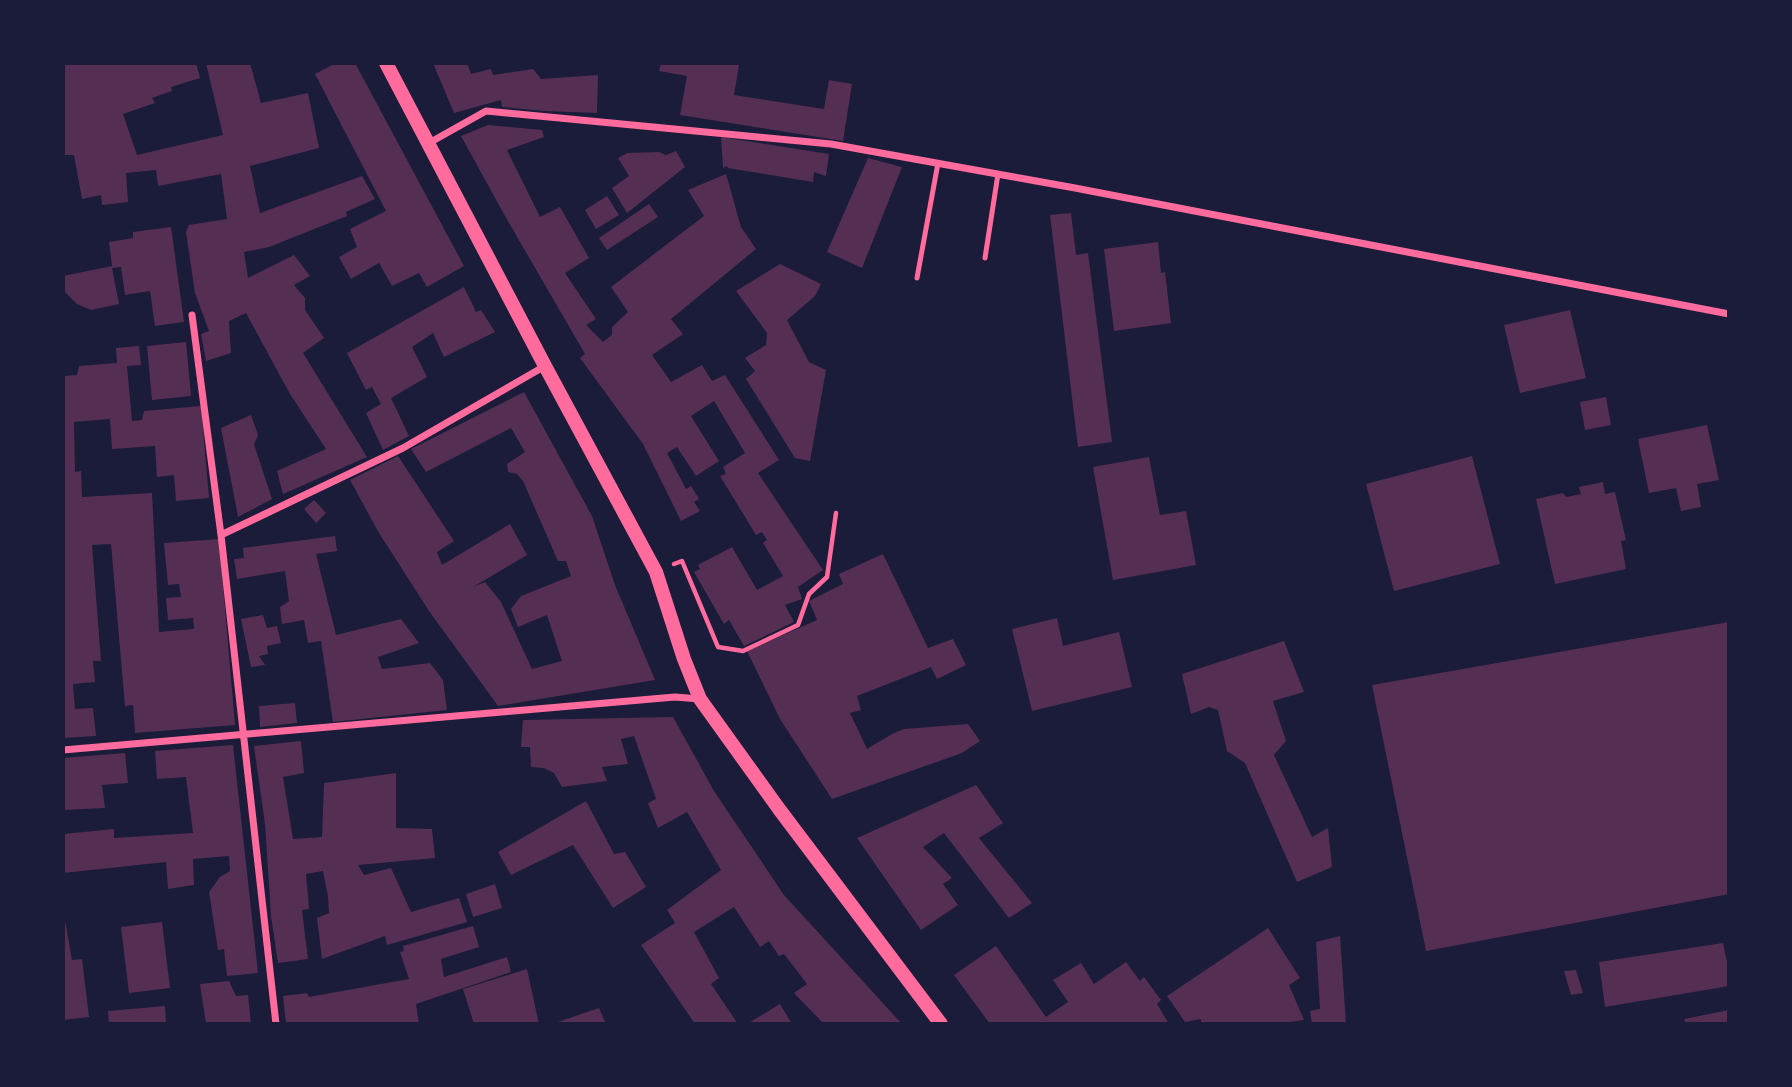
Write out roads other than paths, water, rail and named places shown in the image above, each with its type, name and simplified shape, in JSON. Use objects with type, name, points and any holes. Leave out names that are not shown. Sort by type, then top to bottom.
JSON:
[{"type":"main road","points":[[386,63],[544,366],[656,572],[700,699],[941,1024]]},
{"type":"street","points":[[429,143],[486,111],[831,144],[1729,314]]},
{"type":"street","points":[[192,314],[245,735],[276,1024]]},
{"type":"street","points":[[221,535],[403,448],[544,366]]},
{"type":"street","points":[[63,750],[675,697],[700,699]]},
{"type":"lane","points":[[917,278],[938,163]]},
{"type":"lane","points":[[985,258],[998,174]]}]
